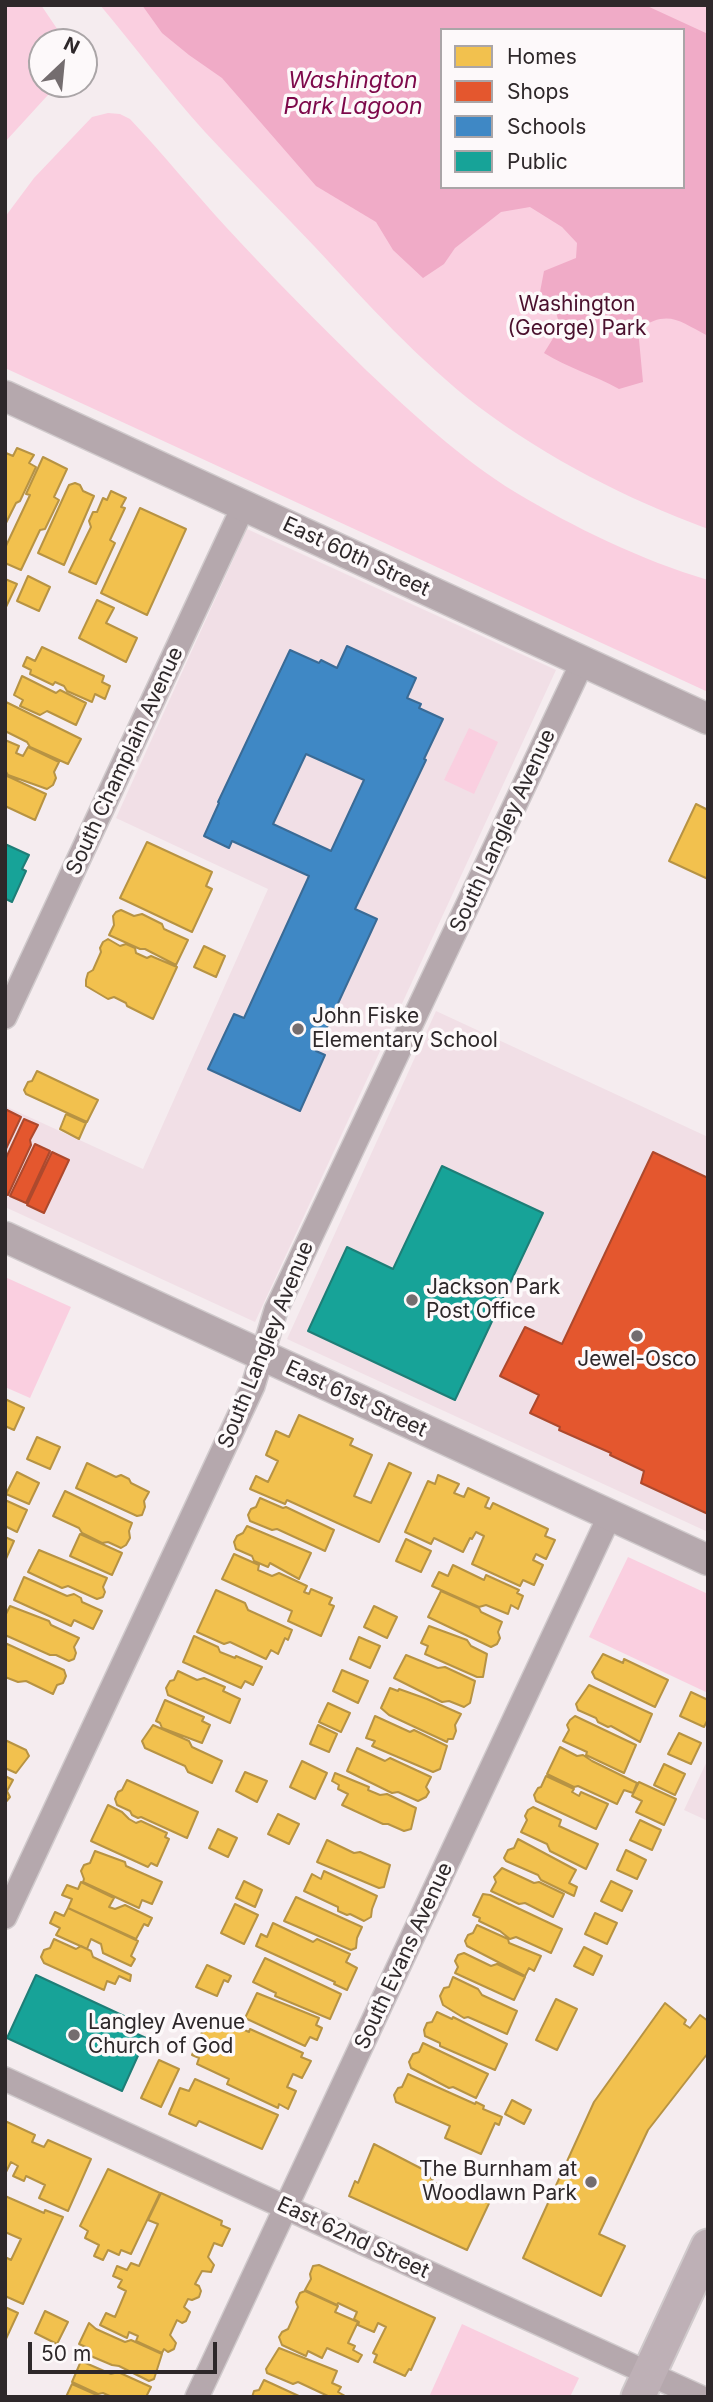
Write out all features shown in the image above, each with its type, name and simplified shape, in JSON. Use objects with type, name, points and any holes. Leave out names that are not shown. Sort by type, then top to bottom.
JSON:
[{"type":"main road","points":[[643,2385],[708,2246]]},
{"type":"street","name":"East 60th Street","points":[[5,396],[708,719]]},
{"type":"street","name":"South Champlain Avenue","points":[[5,1017],[244,505]]},
{"type":"street","name":"South Langley Avenue","points":[[5,1917],[253,1386],[276,1310],[583,662]]},
{"type":"street","name":"East 61st Street","points":[[5,1237],[708,1560]]},
{"type":"street","name":"South Evans Avenue","points":[[197,2397],[610,1516]]},
{"type":"street","name":"East 62nd Street","points":[[5,2079],[286,2208],[643,2385],[700,2397]]},
{"type":"shaded area","name":"John Fiske Elementary School","points":[[247,529],[556,670],[255,1322],[5,1207],[5,1106],[143,1169],[268,889],[116,818]]},
{"type":"shaded area","points":[[436,1011],[708,1137],[708,1532],[287,1339]]},
{"type":"shaded area","points":[[708,1759],[708,1821],[684,1810]]},
{"type":"green space","points":[[5,5],[41,5],[57,28],[28,28],[28,98],[45,98],[5,142]]},
{"type":"green space","name":"Washington (George) Park","points":[[100,5],[708,5],[708,529],[589,476],[533,444],[479,407],[435,370],[394,330],[178,101]]},
{"type":"green space","points":[[108,113],[120,114],[130,119],[295,300],[367,371],[457,451],[515,492],[561,518],[633,553],[708,580],[708,692],[5,368],[5,217],[34,178],[92,117]]},
{"type":"green space","points":[[469,728],[498,742],[474,794],[444,780]]},
{"type":"green space","points":[[5,1277],[71,1307],[30,1398],[5,1387]]},
{"type":"green space","points":[[628,1557],[708,1594],[708,1693],[589,1637]]},
{"type":"green space","points":[[462,2324],[579,2378],[570,2397],[429,2397]]},
{"type":"water","name":"Washington Park Lagoon","points":[[142,5],[645,5],[708,34],[708,336],[674,319],[666,318],[638,329],[643,382],[619,389],[553,358],[544,353],[560,327],[555,308],[540,292],[544,271],[576,258],[577,243],[562,227],[530,207],[501,212],[455,248],[444,264],[423,278],[393,250],[376,222],[316,186],[222,78],[162,33]]},
{"type":"building: Homes","points":[[17,448],[34,455],[29,463],[36,467],[5,525],[5,456],[6,453],[13,456]]},
{"type":"building: Homes","points":[[43,457],[67,469],[54,497],[59,500],[45,529],[40,530],[21,570],[5,563],[5,548],[30,495],[26,494]]},
{"type":"building: Homes","points":[[75,483],[94,496],[64,565],[38,553],[69,485]]},
{"type":"building: Homes","points":[[111,491],[126,498],[121,507],[125,508],[110,540],[115,543],[96,584],[69,572],[91,527],[89,521],[93,512],[97,512],[103,498],[107,500]]},
{"type":"building: Homes","points":[[140,508],[186,529],[147,615],[101,593]]},
{"type":"building: Homes","points":[[28,576],[50,587],[39,611],[17,601]]},
{"type":"building: Homes","points":[[5,579],[17,584],[6,607],[5,607]]},
{"type":"building: Homes","points":[[97,600],[114,608],[106,623],[137,638],[126,662],[79,638]]},
{"type":"building: Homes","points":[[42,647],[104,676],[102,682],[110,686],[105,699],[95,694],[92,702],[67,691],[64,686],[55,682],[53,685],[30,674],[31,670],[23,666],[27,657],[35,661]]},
{"type":"building: Homes","points":[[22,676],[56,693],[60,690],[86,703],[76,725],[47,711],[40,715],[20,706],[23,700],[14,695]]},
{"type":"building: Homes","points":[[6,702],[81,739],[68,764],[30,747],[27,742],[5,731]]},
{"type":"building: Homes","points":[[5,740],[19,746],[16,753],[23,756],[28,747],[59,762],[54,772],[56,778],[53,785],[47,789],[8,775],[5,770]]},
{"type":"building: Homes","points":[[5,775],[46,794],[35,820],[5,806]]},
{"type":"building: Homes","points":[[696,804],[708,810],[708,879],[669,861]]},
{"type":"building: Homes","points":[[147,842],[212,872],[206,886],[212,889],[192,932],[120,898]]},
{"type":"building: Homes","points":[[121,910],[134,916],[142,914],[162,924],[164,929],[188,940],[176,965],[109,935],[114,925],[113,916]]},
{"type":"building: Homes","points":[[108,939],[120,946],[126,944],[135,948],[136,953],[147,958],[151,956],[177,967],[153,1019],[114,997],[108,999],[86,986],[88,973],[93,970],[103,942]]},
{"type":"building: Homes","points":[[204,946],[225,956],[216,977],[194,967]]},
{"type":"building: Homes","points":[[37,1071],[98,1100],[87,1122],[26,1094],[24,1090]]},
{"type":"building: Homes","points":[[66,1114],[86,1123],[79,1139],[60,1129]]},
{"type":"building: Homes","points":[[5,1399],[24,1408],[14,1430],[5,1426]]},
{"type":"building: Homes","points":[[299,1415],[353,1439],[350,1445],[372,1455],[354,1496],[371,1503],[389,1463],[411,1473],[379,1542],[287,1500],[285,1504],[250,1489],[256,1476],[268,1482],[278,1461],[266,1455],[276,1431],[289,1437]]},
{"type":"building: Homes","points":[[37,1437],[60,1447],[50,1469],[27,1459]]},
{"type":"building: Homes","points":[[87,1463],[116,1477],[121,1475],[149,1492],[144,1501],[142,1515],[137,1516],[76,1488]]},
{"type":"building: Homes","points":[[17,1472],[39,1483],[29,1504],[6,1494]]},
{"type":"building: Homes","points":[[438,1475],[459,1484],[454,1493],[464,1497],[468,1488],[489,1498],[485,1507],[490,1509],[493,1503],[548,1529],[545,1536],[555,1540],[546,1559],[536,1554],[533,1560],[543,1565],[534,1585],[523,1580],[520,1586],[472,1564],[484,1536],[476,1532],[463,1552],[434,1538],[431,1544],[405,1532],[428,1481],[435,1484]]},
{"type":"building: Homes","points":[[65,1491],[132,1523],[126,1545],[121,1548],[108,1542],[102,1543],[53,1516]]},
{"type":"building: Homes","points":[[260,1498],[334,1530],[325,1551],[277,1529],[272,1530],[250,1521],[248,1515]]},
{"type":"building: Homes","points":[[5,1500],[27,1510],[17,1532],[5,1526]]},
{"type":"building: Homes","points":[[247,1526],[311,1553],[299,1579],[270,1563],[268,1567],[254,1561],[252,1556],[236,1549],[234,1542]]},
{"type":"building: Homes","points":[[80,1534],[122,1553],[112,1575],[70,1556]]},
{"type":"building: Homes","points":[[5,1537],[14,1541],[5,1561]]},
{"type":"building: Homes","points":[[406,1539],[431,1551],[421,1572],[396,1561]]},
{"type":"building: Homes","points":[[39,1550],[107,1578],[103,1597],[97,1599],[68,1586],[62,1588],[28,1572]]},
{"type":"building: Homes","points":[[234,1554],[259,1565],[258,1570],[272,1576],[279,1573],[307,1586],[304,1592],[309,1594],[311,1589],[332,1598],[329,1604],[334,1606],[321,1636],[288,1621],[292,1611],[222,1579]]},
{"type":"building: Homes","points":[[453,1565],[484,1580],[486,1575],[519,1590],[517,1593],[523,1596],[518,1609],[511,1605],[508,1614],[486,1605],[479,1607],[432,1586],[439,1572],[448,1576]]},
{"type":"building: Homes","points":[[24,1577],[67,1596],[74,1594],[81,1598],[82,1602],[102,1611],[93,1629],[74,1620],[71,1626],[14,1600]]},
{"type":"building: Homes","points":[[216,1590],[245,1603],[248,1610],[292,1630],[278,1654],[271,1650],[266,1659],[230,1642],[224,1644],[197,1632]]},
{"type":"building: Homes","points":[[441,1591],[502,1622],[497,1644],[491,1647],[428,1617]]},
{"type":"building: Homes","points":[[10,1606],[49,1621],[51,1625],[79,1638],[74,1647],[74,1659],[69,1661],[50,1655],[5,1635],[5,1616]]},
{"type":"building: Homes","points":[[374,1606],[397,1617],[387,1638],[364,1627]]},
{"type":"building: Homes","points":[[429,1626],[467,1640],[471,1646],[487,1654],[483,1677],[477,1677],[425,1654],[428,1646],[421,1643]]},
{"type":"building: Homes","points":[[194,1636],[218,1647],[220,1652],[262,1667],[253,1685],[245,1681],[241,1688],[183,1662]]},
{"type":"building: Homes","points":[[359,1637],[380,1646],[370,1668],[350,1659]]},
{"type":"building: Homes","points":[[5,1643],[64,1670],[66,1676],[63,1683],[57,1685],[53,1694],[26,1681],[18,1682],[5,1677]]},
{"type":"building: Homes","points":[[603,1654],[623,1663],[624,1659],[668,1680],[655,1707],[595,1678],[592,1672]]},
{"type":"building: Homes","points":[[406,1655],[438,1668],[445,1667],[475,1681],[470,1703],[464,1707],[449,1701],[442,1702],[394,1678]]},
{"type":"building: Homes","points":[[342,1670],[368,1681],[358,1703],[333,1691]]},
{"type":"building: Homes","points":[[178,1671],[197,1680],[204,1678],[225,1687],[223,1691],[240,1699],[230,1723],[168,1695],[166,1688]]},
{"type":"building: Homes","points":[[589,1685],[652,1714],[640,1742],[578,1710],[576,1704]]},
{"type":"building: Homes","points":[[390,1688],[427,1699],[461,1714],[455,1725],[453,1739],[448,1739],[447,1742],[389,1715],[381,1708]]},
{"type":"building: Homes","points":[[691,1692],[708,1700],[708,1719],[704,1727],[680,1716]]},
{"type":"building: Homes","points":[[165,1700],[204,1717],[202,1721],[210,1725],[202,1743],[162,1728],[156,1721]]},
{"type":"building: Homes","points":[[328,1703],[350,1713],[341,1732],[319,1722]]},
{"type":"building: Homes","points":[[375,1716],[447,1746],[440,1769],[433,1772],[372,1746],[375,1741],[366,1738]]},
{"type":"building: Homes","points":[[575,1716],[636,1745],[624,1773],[563,1741],[569,1730],[567,1725]]},
{"type":"building: Homes","points":[[153,1725],[189,1741],[192,1747],[222,1761],[212,1783],[188,1772],[185,1766],[145,1748],[142,1741]]},
{"type":"building: Homes","points":[[318,1725],[337,1734],[329,1752],[310,1744]]},
{"type":"building: Homes","points":[[679,1733],[701,1743],[691,1764],[668,1754]]},
{"type":"building: Homes","points":[[5,1740],[26,1750],[29,1756],[16,1773],[5,1768]]},
{"type":"building: Homes","points":[[560,1747],[577,1756],[583,1755],[637,1783],[633,1793],[624,1790],[617,1804],[547,1774]]},
{"type":"building: Homes","points":[[357,1748],[385,1761],[390,1758],[431,1777],[426,1787],[429,1792],[426,1797],[418,1801],[398,1792],[392,1793],[347,1771]]},
{"type":"building: Homes","points":[[302,1761],[327,1773],[315,1799],[290,1787]]},
{"type":"building: Homes","points":[[664,1764],[685,1774],[675,1795],[654,1785]]},
{"type":"building: Homes","points":[[245,1772],[267,1781],[257,1802],[236,1791]]},
{"type":"building: Homes","points":[[335,1773],[369,1787],[368,1790],[380,1795],[387,1794],[416,1808],[411,1829],[404,1831],[383,1824],[342,1805],[348,1794],[338,1789],[339,1785],[332,1781]]},
{"type":"building: Homes","points":[[5,1776],[13,1780],[7,1791],[10,1797],[5,1803]]},
{"type":"building: Homes","points":[[546,1776],[574,1789],[572,1792],[579,1796],[581,1792],[608,1804],[596,1829],[536,1801],[534,1795]]},
{"type":"building: Homes","points":[[127,1780],[198,1812],[187,1838],[138,1818],[117,1805],[115,1799]]},
{"type":"building: Homes","points":[[639,1782],[676,1799],[664,1825],[636,1812],[642,1801],[632,1796]]},
{"type":"building: Homes","points":[[108,1805],[136,1823],[141,1821],[167,1833],[165,1837],[169,1839],[157,1866],[151,1863],[148,1867],[91,1841]]},
{"type":"building: Homes","points":[[533,1807],[561,1820],[559,1826],[598,1844],[586,1869],[550,1851],[547,1844],[521,1832],[527,1820],[525,1816]]},
{"type":"building: Homes","points":[[278,1814],[299,1824],[289,1844],[268,1834]]},
{"type":"building: Homes","points":[[640,1820],[661,1830],[652,1850],[630,1840]]},
{"type":"building: Homes","points":[[218,1829],[237,1838],[228,1857],[209,1848]]},
{"type":"building: Homes","points":[[518,1839],[576,1870],[569,1883],[577,1887],[574,1896],[541,1880],[538,1875],[506,1861],[504,1858],[508,1850],[514,1848]]},
{"type":"building: Homes","points":[[327,1840],[354,1853],[360,1852],[390,1865],[384,1887],[379,1888],[317,1862]]},
{"type":"building: Homes","points":[[626,1850],[646,1860],[637,1879],[617,1870]]},
{"type":"building: Homes","points":[[95,1851],[125,1862],[126,1866],[162,1882],[152,1904],[142,1900],[139,1908],[83,1882],[81,1871],[84,1865],[90,1863]]},
{"type":"building: Homes","points":[[502,1868],[564,1894],[553,1917],[491,1891],[496,1882],[494,1877]]},
{"type":"building: Homes","points":[[324,1871],[377,1896],[371,1917],[364,1921],[347,1915],[338,1911],[338,1907],[304,1891],[312,1874],[321,1879]]},
{"type":"building: Homes","points":[[244,1881],[262,1890],[255,1907],[236,1898]]},
{"type":"building: Homes","points":[[611,1881],[632,1891],[622,1911],[601,1901]]},
{"type":"building: Homes","points":[[81,1882],[114,1898],[109,1907],[115,1909],[125,1905],[152,1918],[148,1926],[144,1924],[136,1939],[68,1908],[72,1899],[62,1895],[67,1885],[78,1889]]},
{"type":"building: Homes","points":[[483,1894],[562,1929],[551,1953],[516,1937],[510,1939],[479,1921],[480,1918],[473,1915]]},
{"type":"building: Homes","points":[[296,1897],[362,1927],[356,1948],[351,1950],[284,1921]]},
{"type":"building: Homes","points":[[235,1904],[258,1915],[244,1944],[221,1933]]},
{"type":"building: Homes","points":[[68,1908],[138,1941],[131,1956],[135,1959],[131,1966],[103,1953],[101,1944],[91,1939],[87,1949],[56,1935],[60,1928],[50,1923],[55,1912],[64,1916]]},
{"type":"building: Homes","points":[[595,1913],[617,1923],[607,1944],[585,1934]]},
{"type":"building: Homes","points":[[273,1923],[313,1942],[317,1939],[350,1954],[346,1962],[357,1968],[347,1990],[256,1946],[261,1934],[267,1937]]},
{"type":"building: Homes","points":[[477,1925],[508,1939],[509,1943],[541,1956],[534,1971],[529,1968],[525,1976],[467,1946],[465,1941]]},
{"type":"building: Homes","points":[[54,1939],[76,1949],[81,1946],[91,1951],[93,1957],[131,1975],[130,1981],[119,1976],[115,1984],[107,1981],[104,1990],[44,1963],[41,1957]]},
{"type":"building: Homes","points":[[584,1947],[602,1956],[593,1975],[574,1966]]},
{"type":"building: Homes","points":[[464,1953],[491,1966],[497,1964],[525,1977],[514,2000],[455,1973],[458,1967],[455,1961],[458,1955]]},
{"type":"building: Homes","points":[[265,1958],[341,1994],[330,2019],[275,1996],[276,1993],[253,1982]]},
{"type":"building: Homes","points":[[207,1965],[231,1976],[228,1982],[224,1980],[217,1996],[196,1987]]},
{"type":"building: Homes","points":[[453,1977],[478,1989],[482,1995],[517,2011],[507,2034],[468,2017],[464,2018],[443,2005],[440,1996],[444,1988],[449,1987]]},
{"type":"building: Homes","points":[[257,1993],[319,2018],[316,2025],[322,2028],[317,2040],[310,2037],[305,2046],[245,2018]]},
{"type":"building: Homes","points":[[556,1999],[577,2009],[557,2050],[536,2040]]},
{"type":"building: Homes","name":"The Burnham at Woodlawn Park","points":[[665,2003],[686,2020],[684,2024],[690,2028],[700,2015],[708,2021],[708,2053],[648,2130],[599,2234],[625,2246],[601,2296],[523,2258],[594,2102]]},
{"type":"building: Homes","points":[[437,2012],[452,2019],[453,2017],[507,2044],[495,2070],[440,2046],[440,2043],[425,2036],[427,2023],[432,2022]]},
{"type":"building: Homes","points":[[217,2018],[249,2032],[250,2029],[303,2053],[301,2057],[311,2061],[302,2078],[293,2074],[287,2087],[296,2091],[288,2109],[279,2104],[278,2108],[227,2084],[229,2079],[197,2064],[199,2058],[192,2055],[206,2023],[213,2027]]},
{"type":"building: Homes","points":[[423,2043],[488,2074],[476,2098],[453,2087],[449,2088],[411,2068],[409,2062],[413,2054],[419,2052]]},
{"type":"building: Homes","points":[[159,2060],[179,2069],[161,2107],[141,2098]]},
{"type":"building: Homes","points":[[408,2074],[475,2104],[476,2102],[484,2106],[483,2109],[502,2117],[499,2125],[495,2123],[481,2154],[445,2138],[450,2126],[396,2102],[394,2095],[398,2088],[402,2087]]},
{"type":"building: Homes","points":[[195,2079],[278,2115],[262,2149],[199,2121],[196,2126],[169,2114],[180,2088],[189,2091]]},
{"type":"building: Homes","points":[[512,2100],[531,2110],[524,2124],[505,2114]]},
{"type":"building: Homes","points":[[5,2121],[35,2135],[32,2142],[44,2147],[48,2140],[91,2159],[68,2211],[39,2198],[45,2185],[26,2176],[24,2181],[13,2176],[18,2166],[11,2162],[5,2174]]},
{"type":"building: Homes","points":[[374,2144],[424,2170],[422,2174],[433,2179],[431,2181],[471,2199],[476,2190],[492,2197],[467,2250],[349,2196],[355,2181],[358,2183]]},
{"type":"building: Homes","points":[[108,2169],[160,2193],[131,2254],[121,2250],[119,2255],[108,2250],[103,2260],[94,2256],[99,2245],[85,2238],[88,2231],[80,2226]]},
{"type":"building: Homes","points":[[161,2193],[222,2221],[221,2225],[230,2229],[222,2246],[214,2243],[208,2257],[214,2265],[211,2272],[202,2271],[195,2284],[201,2291],[199,2297],[188,2299],[184,2307],[190,2312],[186,2321],[182,2323],[177,2320],[170,2335],[176,2343],[174,2349],[168,2352],[164,2349],[162,2353],[136,2341],[138,2336],[129,2332],[127,2338],[100,2325],[106,2313],[115,2317],[126,2291],[118,2287],[122,2280],[113,2276],[117,2266],[127,2270],[131,2263],[139,2266],[158,2224],[148,2220]]},
{"type":"building: Homes","points":[[5,2196],[44,2213],[45,2210],[63,2217],[23,2304],[5,2296],[5,2257],[11,2260],[21,2239],[5,2232]]},
{"type":"building: Homes","points":[[319,2265],[435,2318],[411,2370],[409,2369],[405,2376],[374,2362],[377,2355],[373,2353],[386,2327],[378,2323],[374,2332],[358,2325],[359,2322],[354,2319],[357,2312],[305,2290],[311,2279],[313,2266]]},
{"type":"building: Homes","points":[[305,2291],[338,2306],[335,2312],[358,2322],[348,2343],[355,2346],[353,2350],[362,2355],[358,2362],[327,2348],[322,2358],[308,2351],[306,2356],[282,2345],[279,2337],[288,2329],[298,2307],[296,2302],[300,2293]]},
{"type":"building: Homes","points":[[5,2307],[18,2313],[5,2341]]},
{"type":"building: Homes","points":[[45,2311],[68,2322],[57,2344],[35,2333]]},
{"type":"building: Homes","points":[[89,2323],[125,2342],[131,2340],[162,2354],[154,2379],[149,2381],[86,2354],[88,2348],[79,2344]]},
{"type":"building: Homes","points":[[279,2348],[337,2371],[332,2383],[341,2387],[338,2392],[347,2397],[330,2397],[298,2382],[293,2384],[267,2373],[266,2369]]},
{"type":"building: Homes","points":[[81,2361],[111,2374],[118,2372],[151,2387],[146,2397],[112,2397],[98,2394],[72,2382]]},
{"type":"building: Homes","points":[[264,2380],[301,2397],[252,2397]]},
{"type":"building: Homes","points":[[72,2384],[99,2396],[100,2397],[66,2397]]},
{"type":"building: Shops","points":[[5,1109],[21,1117],[5,1151]]},
{"type":"building: Shops","points":[[24,1119],[38,1125],[8,1195],[5,1194],[5,1160]]},
{"type":"building: Shops","points":[[35,1144],[50,1151],[26,1203],[10,1196]]},
{"type":"building: Shops","points":[[52,1152],[69,1160],[44,1213],[27,1205]]},
{"type":"building: Shops","name":"Jewel-Osco","points":[[653,1152],[708,1178],[708,1514],[641,1483],[644,1471],[530,1413],[539,1395],[500,1376],[525,1327],[562,1344]]},
{"type":"building: Schools","points":[[347,646],[416,678],[407,698],[421,704],[419,708],[443,719],[355,909],[377,919],[316,1051],[325,1055],[300,1111],[208,1069],[234,1014],[244,1018],[309,876],[232,841],[229,848],[204,836],[290,650],[337,668]],"holes":[[[306,754],[364,780],[331,851],[273,824]]]},
{"type":"building: Public","points":[[5,844],[29,855],[22,869],[26,871],[12,902],[6,899],[5,901]]},
{"type":"building: Public","name":"Jackson Park Post Office","points":[[442,1166],[543,1213],[455,1400],[308,1331],[347,1247],[393,1269]]},
{"type":"building: Public","name":"Langley Avenue Church of God","points":[[36,1975],[139,2023],[135,2033],[146,2038],[122,2091],[7,2038]]},
{"type":"place","name":"John Fiske Elementary School","points":[[298,1029]]},
{"type":"place","name":"Jackson Park Post Office","points":[[412,1300]]},
{"type":"place","name":"Jewel-Osco","points":[[637,1336]]},
{"type":"place","name":"Langley Avenue Church of God","points":[[74,2035]]},
{"type":"place","name":"The Burnham at Woodlawn Park","points":[[591,2182]]}]
